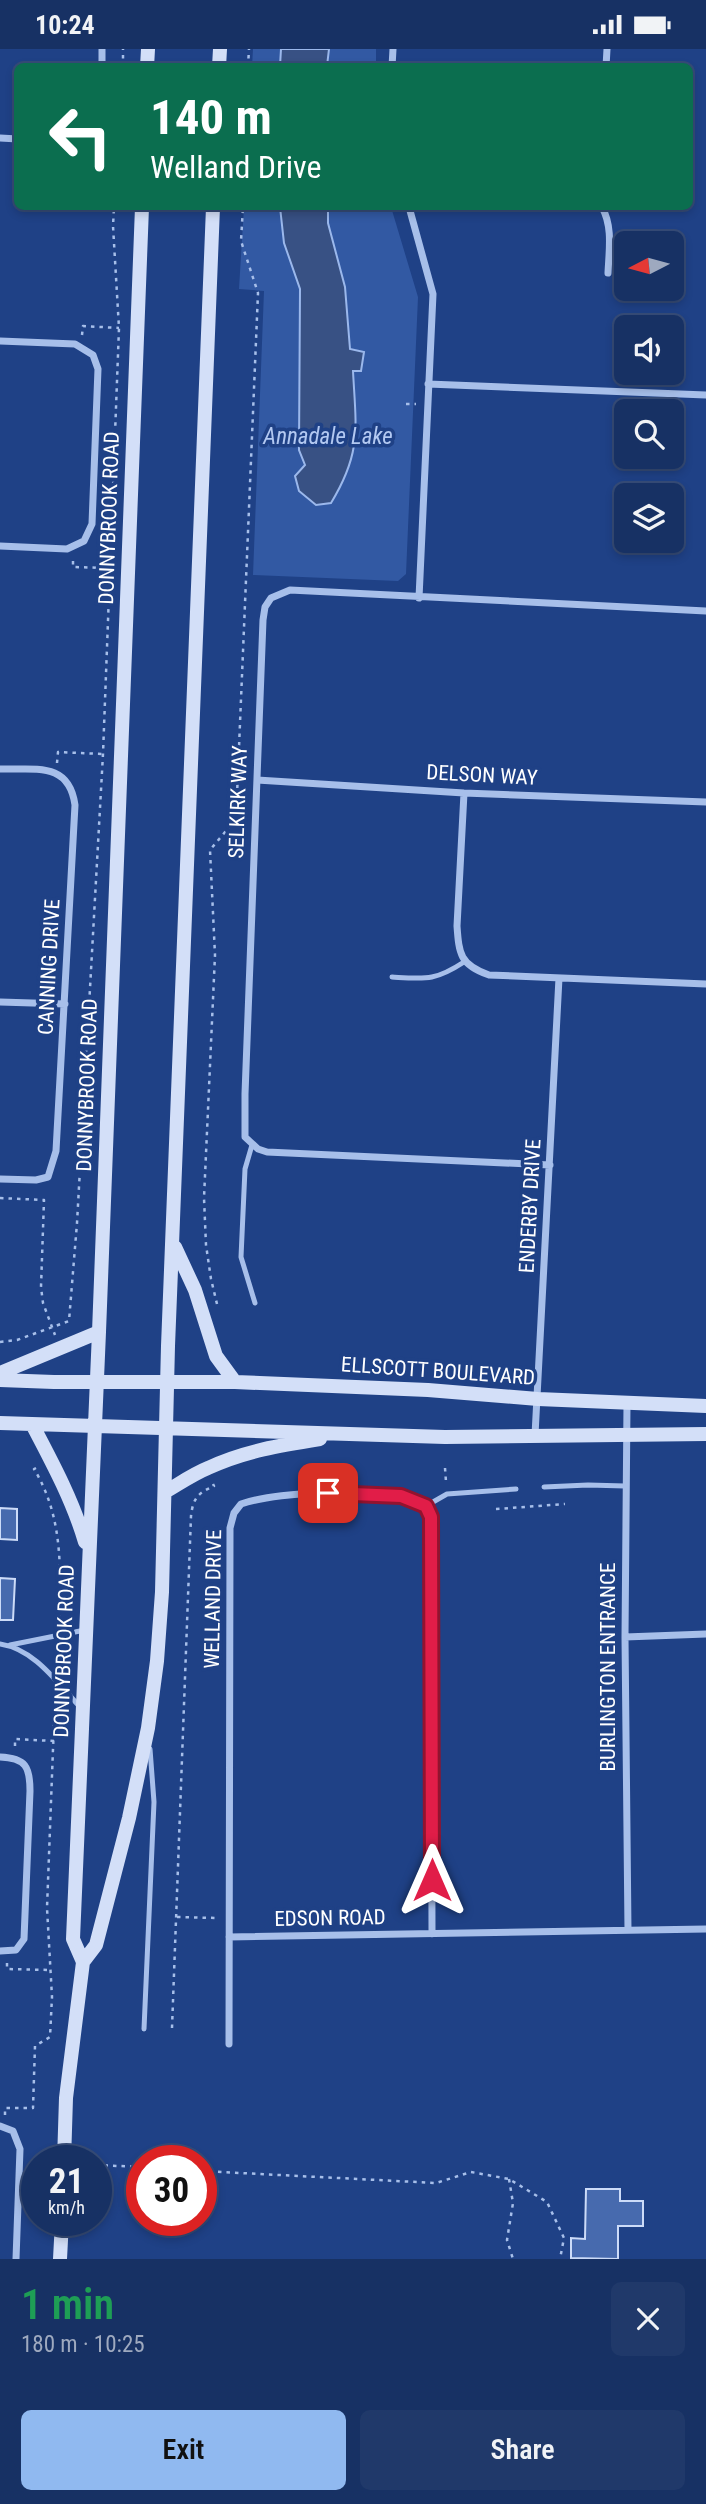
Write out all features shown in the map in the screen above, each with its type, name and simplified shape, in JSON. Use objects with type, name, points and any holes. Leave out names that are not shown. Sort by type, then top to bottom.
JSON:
[{"type":"main road","name":"DONNYBROOK ROAD","points":[[83,1962],[73,1939],[142,210]]},
{"type":"main road","name":"DONNYBROOK ROAD","points":[[65,2145],[66,2098],[83,1962],[96,1945],[130,1818],[148,1728],[160,1620],[213,210]]},
{"type":"main road","points":[[173,1244],[195,1290],[213,1349],[235,1382]]},
{"type":"main road","points":[[0,1373],[28,1359],[99,1332]]},
{"type":"main road","name":"ELLSCOTT BOULEVARD","points":[[0,1380],[235,1382],[428,1389],[538,1399],[706,1406]]},
{"type":"main road","points":[[0,1423],[445,1437],[706,1434]]},
{"type":"main road","points":[[32,1424],[80,1524],[89,1553]]},
{"type":"main road","points":[[165,1492],[206,1468],[262,1449],[349,1433]]},
{"type":"main road","points":[[60,2259],[61,2236]]},
{"type":"street","points":[[410,210],[433,294],[419,598]]},
{"type":"street","points":[[604,210],[610,232],[608,273]]},
{"type":"street","points":[[0,341],[75,344],[93,355],[98,369],[92,524],[84,541],[74,547],[0,546]]},
{"type":"street","points":[[429,384],[706,395]]},
{"type":"street","name":"SELKIRK WAY","points":[[252,1145],[245,1137],[243,1124],[263,620],[265,607],[271,598],[290,590],[305,590],[706,611]]},
{"type":"street","points":[[0,769],[57,773]]},
{"type":"street","name":"CANNING DRIVE","points":[[0,1179],[36,1180],[48,1177],[57,1139],[75,805],[73,792],[67,781],[57,773]]},
{"type":"street","name":"DELSON WAY","points":[[257,780],[464,793],[706,802]]},
{"type":"street","points":[[464,793],[458,949],[464,962],[474,970],[489,975],[706,984]]},
{"type":"street","name":"ENDERBY DRIVE","points":[[535,1435],[559,978]]},
{"type":"street","points":[[0,1002],[65,1004]]},
{"type":"street","points":[[252,1145],[267,1152],[550,1165]]},
{"type":"street","name":"BURLINGTON ENTRANCE","points":[[627,1403],[625,1637],[628,1930]]},
{"type":"street","name":"WELLAND DRIVE","points":[[229,1937],[230,1528],[234,1513],[241,1504],[252,1500],[298,1493],[401,1496],[426,1506]]},
{"type":"street","points":[[426,1506],[431,1517],[432,1533],[432,1934]]},
{"type":"street","points":[[625,1637],[706,1634]]},
{"type":"street","points":[[0,1757],[15,1759],[26,1766],[30,1775],[24,1939],[16,1950],[4,1951]]},
{"type":"street","name":"EDSON ROAD","points":[[229,1937],[706,1929]]},
{"type":"street","points":[[229,1937],[229,2044]]},
{"type":"street","points":[[3,2126],[13,2131],[20,2149],[16,2259]]},
{"type":"lane","points":[[392,977],[431,979],[464,962]]},
{"type":"lane","points":[[252,1145],[245,1169],[241,1258],[255,1303]]},
{"type":"lane","points":[[544,1487],[625,1486]]},
{"type":"lane","points":[[426,1506],[447,1494],[516,1489]]},
{"type":"lane","points":[[0,1644],[10,1645],[86,1630]]},
{"type":"lane","points":[[10,1645],[33,1658],[83,1710]]},
{"type":"lane","name":"DONNYBROOK ROAD","points":[[144,2029],[154,1802],[148,1728]]},
{"type":"path","points":[[0,1342],[17,1340],[69,1321],[77,1223],[103,754],[119,328],[114,210]]},
{"type":"path","points":[[220,1312],[206,1245],[204,1198],[215,955],[210,850],[236,819],[258,293],[241,241],[243,210]]},
{"type":"path","points":[[82,347],[83,326],[119,328]]},
{"type":"path","points":[[74,547],[73,567],[109,568]]},
{"type":"path","points":[[57,773],[58,752],[103,754]]},
{"type":"path","points":[[0,1198],[44,1199],[41,1287],[43,1303],[60,1349]]},
{"type":"path","points":[[3,2126],[5,2108],[33,2108],[35,2046],[50,2037],[47,1908],[61,1567],[51,1503],[34,1469],[52,1462]]},
{"type":"path","points":[[172,2028],[191,1515],[192,1502],[199,1493],[214,1486],[206,1468]]},
{"type":"path","points":[[444,1468],[447,1494]]},
{"type":"path","points":[[496,1509],[565,1504]]},
{"type":"path","points":[[15,1759],[15,1739],[54,1741]]},
{"type":"path","points":[[176,1917],[228,1918]]},
{"type":"path","points":[[4,1951],[6,1969],[50,1970]]},
{"type":"path","points":[[217,2172],[436,2183],[471,2172],[509,2179],[547,2202],[564,2238],[560,2259]]},
{"type":"path","points":[[509,2179],[513,2203],[507,2240],[513,2259]]},
{"type":"shaded area","points":[[253,49],[376,49],[376,63],[252,63]]},
{"type":"shaded area","points":[[244,210],[392,210],[418,297],[406,574],[398,581],[253,575],[264,291],[239,289]]},
{"type":"water","points":[[281,49],[329,49],[327,63],[280,63]]},
{"type":"water","name":"Annadale Lake","points":[[280,210],[328,210],[328,223],[345,287],[350,349],[364,352],[361,371],[353,371],[356,424],[352,454],[348,469],[331,503],[316,505],[299,491],[295,476],[305,465],[299,450],[300,289],[284,243]]},
{"type":"building","points":[[0,1508],[17,1509],[17,1540],[0,1539]]},
{"type":"building","points":[[0,1578],[15,1579],[13,1620],[0,1620]]},
{"type":"building","points":[[586,2189],[620,2189],[620,2201],[643,2201],[643,2226],[618,2226],[618,2259],[571,2258],[571,2238],[585,2239]]},
{"type":"route","points":[[328,1493],[401,1496],[426,1506],[431,1517],[432,1880]]}]
